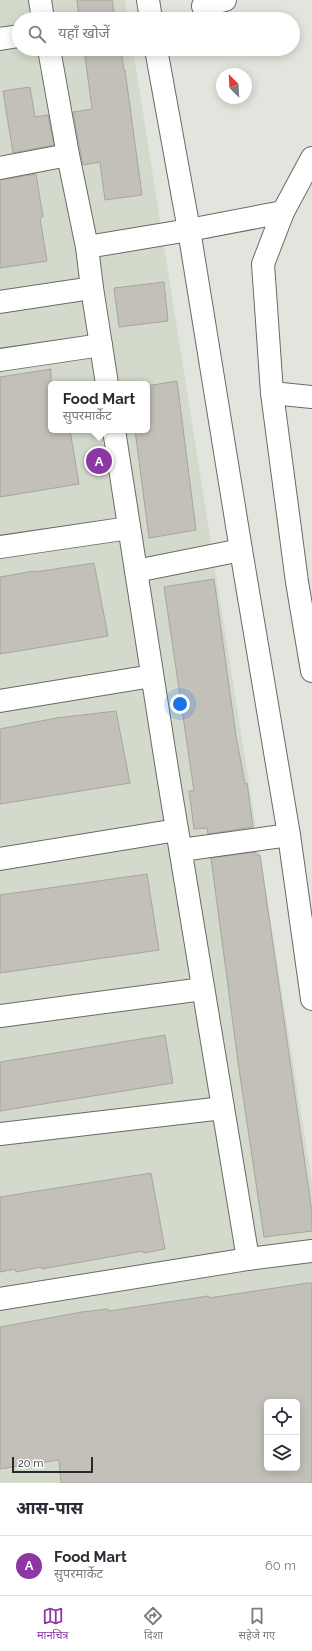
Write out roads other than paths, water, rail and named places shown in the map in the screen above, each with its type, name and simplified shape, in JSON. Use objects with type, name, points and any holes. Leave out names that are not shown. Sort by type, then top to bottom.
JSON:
[{"type":"street","points":[[40,0],[42,12]]},
{"type":"street","points":[[148,0],[150,12]]},
{"type":"street","points":[[203,6],[225,0]]},
{"type":"street","points":[[0,39],[12,37]]},
{"type":"street","points":[[49,56],[87,247],[107,381]]},
{"type":"street","points":[[157,56],[189,230],[289,835],[312,999]]},
{"type":"street","points":[[0,168],[68,155]]},
{"type":"street","points":[[312,158],[283,212],[263,264],[272,393],[297,582],[312,671]]},
{"type":"street","points":[[87,247],[283,212]]},
{"type":"street","points":[[0,302],[92,288]]},
{"type":"street","points":[[0,360],[101,345]]},
{"type":"street","points":[[272,393],[312,397]]},
{"type":"street","points":[[114,433],[152,676],[248,1259]]},
{"type":"street","points":[[0,547],[129,528]]},
{"type":"street","points":[[136,571],[241,550]]},
{"type":"street","points":[[0,701],[152,676]]},
{"type":"street","points":[[0,859],[179,840],[289,835]]},
{"type":"street","points":[[0,1016],[203,989]]},
{"type":"street","points":[[0,1134],[223,1108]]},
{"type":"street","points":[[0,1299],[248,1259],[312,1251]]},
{"type":"place","name":"Food Mart","points":[[99,461]]}]
